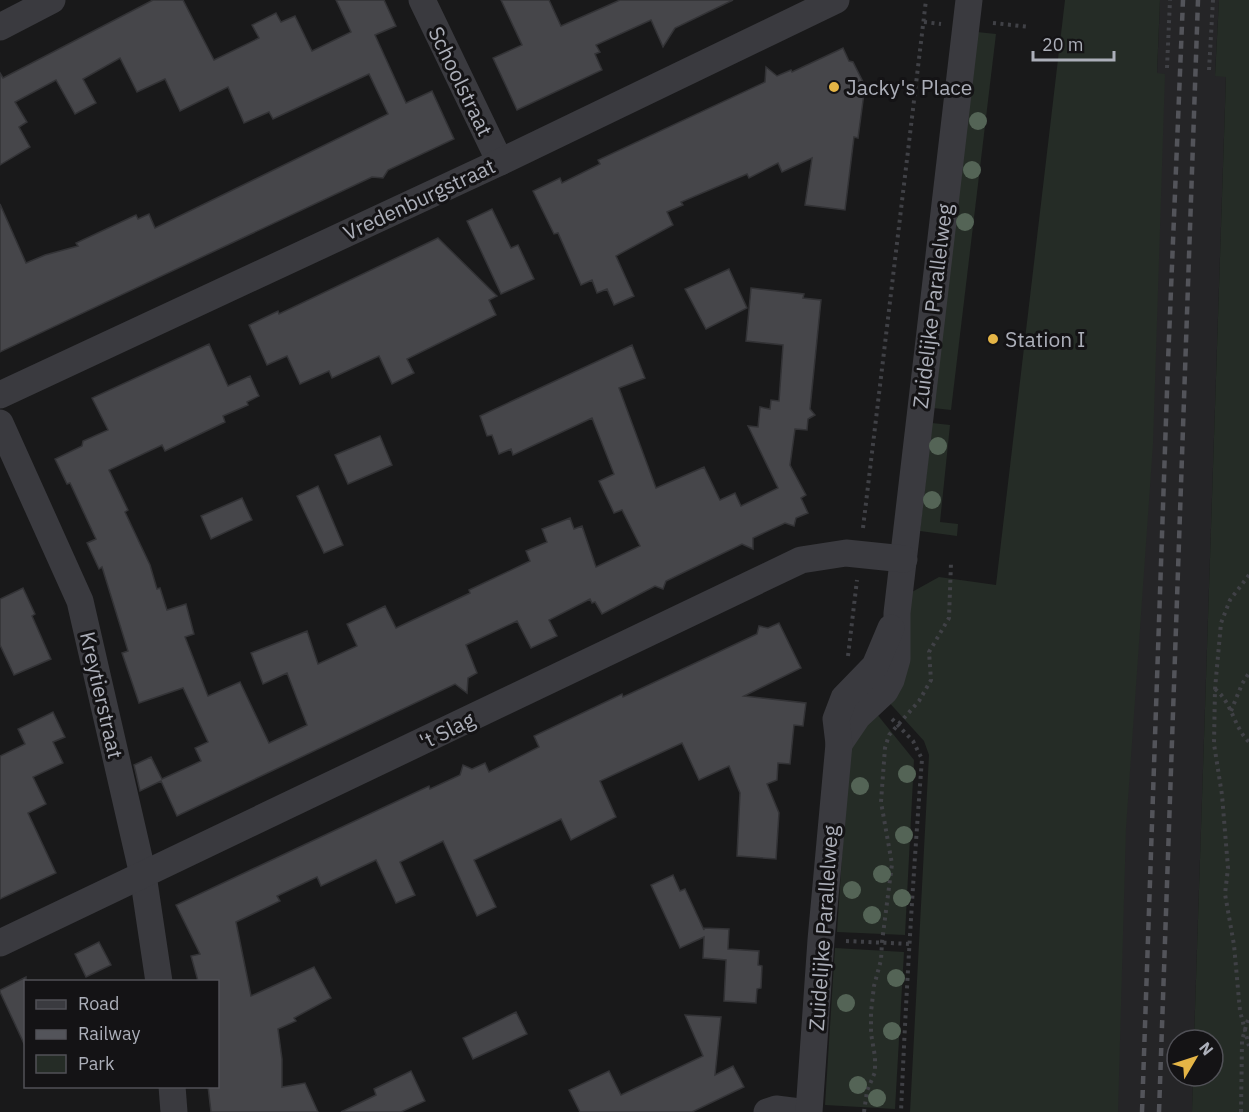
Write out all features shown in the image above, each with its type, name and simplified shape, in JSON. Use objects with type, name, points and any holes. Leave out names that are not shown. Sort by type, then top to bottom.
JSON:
[{"type":"street","points":[[0,27],[52,0]]},
{"type":"street","name":"Schoolstraat","points":[[422,0],[500,162]]},
{"type":"street","name":"Vredenburgstraat","points":[[0,395],[500,162],[836,0]]},
{"type":"street","name":"Zuidelijke Parallelweg","points":[[809,1112],[820,940],[839,744],[836,719],[843,698],[875,666],[897,613],[969,0]]},
{"type":"street","name":"Kreytierstraat","points":[[0,423],[80,601],[144,875],[159,980]]},
{"type":"street","name":"'t Slag","points":[[0,943],[801,560],[846,552],[903,559]]},
{"type":"street","points":[[172,1088],[174,1112]]},
{"type":"street","points":[[767,1112],[776,1110],[800,1112]]},
{"type":"path","points":[[1167,68],[1170,0]]},
{"type":"path","points":[[1209,70],[1213,0]]},
{"type":"path","points":[[864,1112],[867,1091],[875,1072],[871,1012],[874,986],[881,960],[892,864],[881,802],[885,748],[890,735],[919,701],[931,680],[929,652],[949,618],[951,563]]},
{"type":"path","points":[[1249,575],[1230,600],[1221,623],[1215,689],[1214,744],[1222,795],[1228,868],[1225,894],[1234,945],[1240,1011],[1249,1046]]},
{"type":"path","points":[[1231,712],[1249,673]]},
{"type":"path","points":[[1215,689],[1222,694],[1241,732],[1249,742]]},
{"type":"path","points":[[820,940],[911,944]]},
{"type":"path","points":[[1241,1112],[1242,1040],[1249,1016]]},
{"type":"shaded area","points":[[1160,0],[1219,0],[1215,75],[1226,76],[1194,1028],[1165,1028],[1165,1088],[1193,1088],[1192,1112],[1099,1112],[1118,604],[1157,73]]},
{"type":"green space","points":[[1065,0],[1160,0],[1157,73],[1165,74],[1153,444],[1126,828],[1118,1112],[910,1112],[929,755],[924,741],[886,699],[912,592],[939,577],[996,585]]},
{"type":"green space","points":[[1219,0],[1249,0],[1249,1112],[1192,1112],[1193,1088],[1225,1088],[1225,1028],[1194,1028],[1226,77],[1215,76]]},
{"type":"green space","points":[[977,32],[996,34],[951,410],[933,408]]},
{"type":"green space","points":[[932,423],[950,425],[940,522],[958,524],[957,536],[920,531]]},
{"type":"green space","points":[[876,713],[914,760],[905,935],[837,932],[849,750]]},
{"type":"green space","points":[[835,948],[904,952],[895,1109],[825,1105]]},
{"type":"building","points":[[153,0],[183,0],[214,60],[259,38],[252,25],[276,13],[281,22],[295,16],[312,51],[351,32],[336,0],[384,0],[396,26],[375,35],[406,103],[432,91],[454,139],[388,170],[383,178],[372,177],[0,352],[0,204],[26,263],[78,246],[76,243],[136,215],[138,219],[149,214],[155,228],[388,114],[369,74],[273,119],[269,112],[244,123],[228,87],[180,111],[165,79],[137,92],[120,58],[83,79],[96,103],[75,114],[56,80],[15,102],[27,122],[19,127],[30,147],[0,165],[0,73],[3,78]]},
{"type":"building","points":[[501,0],[549,0],[561,26],[620,0],[733,0],[675,28],[663,47],[651,20],[596,45],[600,52],[595,54],[602,70],[517,110],[493,58],[522,45]]},
{"type":"building","points":[[843,48],[865,86],[858,138],[854,137],[845,210],[805,205],[812,158],[782,172],[778,163],[749,178],[747,174],[681,202],[683,205],[667,212],[673,225],[616,256],[634,296],[614,305],[607,289],[597,293],[592,280],[581,285],[558,233],[554,234],[533,191],[560,178],[562,183],[600,164],[598,160],[765,82],[766,67],[777,76],[791,70],[792,72]]},
{"type":"building","points":[[492,209],[511,248],[518,245],[534,279],[501,294],[467,221]]},
{"type":"building","points":[[438,238],[497,296],[489,300],[496,315],[407,359],[414,373],[392,384],[379,356],[332,378],[329,371],[300,384],[287,356],[267,365],[249,325],[278,311],[279,314]]},
{"type":"building","points":[[729,269],[747,308],[706,329],[685,289]]},
{"type":"building","points":[[751,288],[804,294],[803,298],[821,300],[810,409],[815,415],[808,419],[807,430],[795,429],[790,465],[806,495],[801,498],[808,513],[796,518],[794,526],[785,523],[753,538],[753,549],[742,544],[666,581],[663,589],[655,586],[602,614],[595,602],[592,603],[590,599],[549,620],[557,636],[531,648],[517,621],[466,645],[477,673],[468,678],[467,693],[455,684],[177,816],[161,781],[140,791],[134,765],[151,757],[162,779],[201,761],[195,748],[208,742],[183,688],[139,703],[122,653],[128,651],[102,567],[99,569],[87,543],[96,539],[70,483],[67,484],[55,459],[82,446],[83,441],[108,430],[92,398],[209,344],[228,386],[250,376],[259,396],[247,402],[248,405],[223,416],[225,422],[165,451],[162,445],[109,470],[128,510],[125,512],[150,565],[157,589],[160,588],[167,610],[186,604],[194,634],[185,637],[208,696],[240,682],[269,743],[307,725],[287,673],[263,684],[251,653],[307,631],[318,664],[357,646],[347,624],[385,606],[396,628],[470,593],[469,590],[530,561],[526,551],[547,542],[542,529],[570,518],[574,529],[582,526],[596,567],[640,546],[622,510],[614,513],[599,481],[614,474],[592,418],[513,455],[511,449],[499,454],[492,435],[487,436],[480,416],[632,345],[645,378],[619,388],[656,488],[704,467],[720,500],[735,493],[741,506],[778,488],[748,426],[758,427],[760,407],[770,409],[771,400],[779,401],[783,345],[746,341]]},
{"type":"building","points":[[380,436],[392,465],[348,484],[335,455]]},
{"type":"building","points":[[318,486],[343,545],[324,553],[297,496]]},
{"type":"building","points":[[242,498],[252,520],[211,539],[201,516]]},
{"type":"building","points":[[23,588],[35,614],[32,616],[51,659],[14,675],[0,645],[0,599]]},
{"type":"building","points":[[779,623],[801,668],[744,696],[806,703],[803,726],[794,725],[790,764],[778,763],[777,780],[767,784],[779,813],[776,859],[737,856],[740,793],[729,766],[699,780],[682,743],[600,781],[616,817],[571,840],[561,819],[474,860],[496,907],[477,916],[443,841],[400,862],[415,895],[396,903],[376,860],[321,886],[317,877],[277,896],[280,901],[236,922],[251,996],[314,967],[331,998],[294,1018],[296,1021],[278,1029],[282,1059],[282,1087],[305,1083],[318,1112],[211,1112],[208,1088],[219,1088],[219,980],[198,980],[191,956],[200,954],[176,905],[429,786],[430,789],[460,775],[463,765],[472,769],[485,763],[489,772],[539,747],[534,736],[757,634],[759,626],[768,628]]},
{"type":"building","points":[[53,712],[65,737],[53,742],[63,763],[33,777],[46,804],[28,813],[56,873],[0,899],[0,756],[25,744],[18,729]]},
{"type":"building","points":[[673,875],[680,891],[685,889],[704,930],[704,928],[729,929],[728,949],[759,951],[758,965],[762,966],[761,988],[757,989],[756,1003],[724,1001],[726,960],[703,958],[704,937],[680,948],[651,885]]},
{"type":"building","points":[[99,942],[111,965],[86,977],[75,954]]},
{"type":"building","points":[[26,977],[24,980],[24,1044],[0,992]]},
{"type":"building","points":[[516,1012],[527,1034],[473,1059],[463,1038]]},
{"type":"building","points":[[685,1015],[721,1017],[715,1075],[733,1066],[744,1087],[692,1112],[580,1112],[569,1090],[609,1071],[621,1095],[703,1056]]},
{"type":"building","points":[[411,1071],[425,1101],[401,1112],[341,1112],[376,1095],[374,1089]]},
{"type":"railway","points":[[1142,1112],[1183,0]]},
{"type":"railway","points":[[1159,1112],[1198,0]]},
{"type":"place","name":"Jacky's Place","points":[[834,87]]},
{"type":"place","name":"Station I","points":[[993,339]]}]
